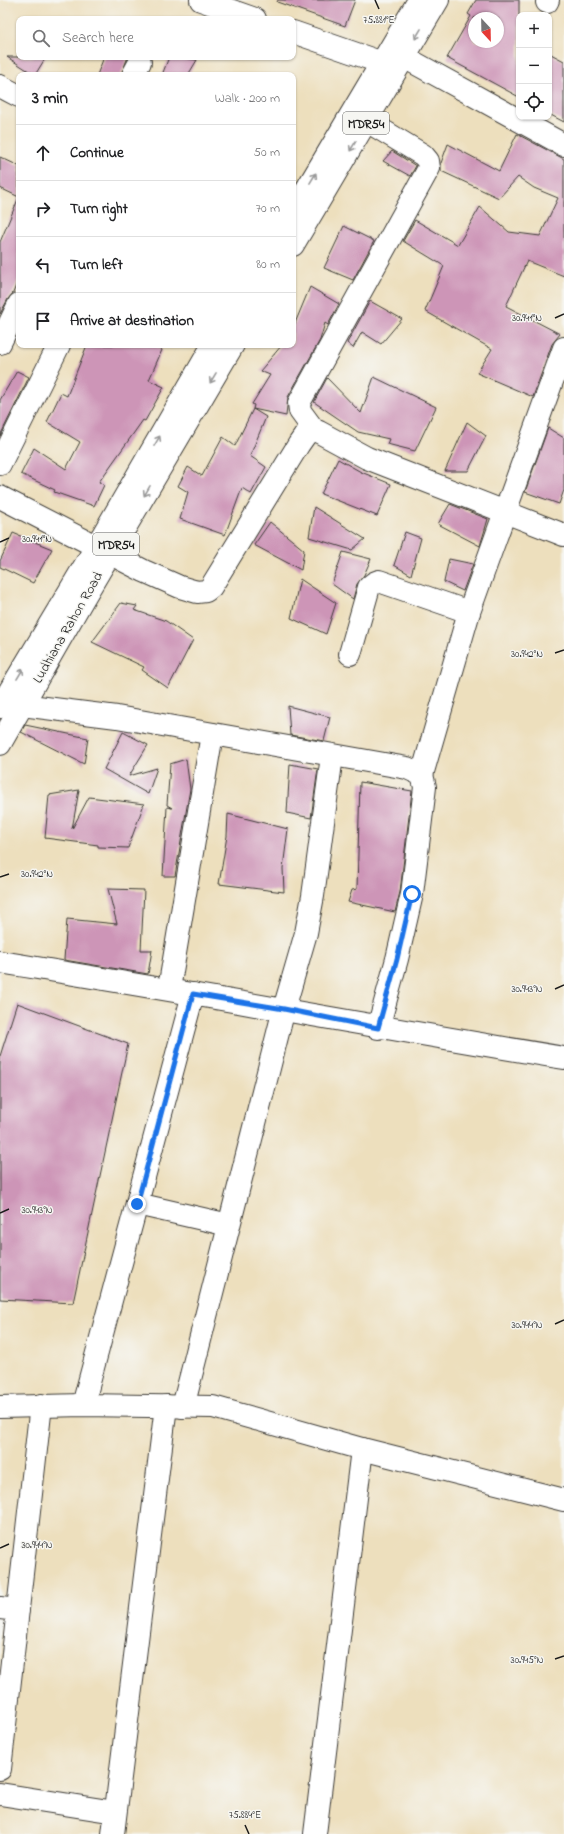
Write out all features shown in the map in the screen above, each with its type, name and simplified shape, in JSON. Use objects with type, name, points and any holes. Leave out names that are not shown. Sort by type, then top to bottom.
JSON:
[{"type":"street","points":[[201,0],[246,16]]},
{"type":"street","name":"MDR54","points":[[296,240],[367,121],[394,63],[419,0]]},
{"type":"street","name":"MDR54","points":[[296,208],[438,0]]},
{"type":"street","points":[[296,33],[394,63],[564,145]]},
{"type":"street","points":[[0,86],[16,94]]},
{"type":"street","points":[[367,121],[423,155],[428,162],[429,168],[299,403],[300,411],[314,430],[366,458],[564,535]]},
{"type":"street","points":[[0,343],[16,310]]},
{"type":"street","points":[[0,464],[58,348]]},
{"type":"street","name":"Ludhiana Rahon Road","points":[[0,744],[211,348]]},
{"type":"street","name":"Ludhiana Rahon Road","points":[[0,707],[104,550],[231,348]]},
{"type":"street","points":[[378,1028],[397,959],[412,894],[425,787],[422,775],[469,612],[504,511],[564,348]]},
{"type":"street","points":[[0,497],[144,571],[180,587],[197,592],[206,591],[211,587],[299,444],[306,434],[314,430]]},
{"type":"street","points":[[350,654],[369,587],[379,581],[469,612]]},
{"type":"street","points":[[22,705],[117,717],[407,768],[422,775]]},
{"type":"street","points":[[169,989],[212,734]]},
{"type":"street","points":[[113,1834],[174,1406],[230,1225],[284,1009],[306,933],[313,896],[332,756]]},
{"type":"street","points":[[0,962],[169,989],[284,1009],[378,1028],[564,1058]]},
{"type":"street","points":[[83,1405],[193,994]]},
{"type":"street","points":[[137,1204],[230,1225]]},
{"type":"street","points":[[0,1768],[9,1609],[41,1405]]},
{"type":"street","points":[[0,1407],[41,1405],[212,1407],[362,1449],[564,1500]]},
{"type":"street","points":[[314,1834],[362,1449]]},
{"type":"street","points":[[0,1794],[116,1812]]},
{"type":"building","points":[[278,0],[355,0],[345,26],[277,2]]},
{"type":"building","points":[[476,0],[519,0],[519,12],[516,12],[516,95],[447,58],[468,21],[468,48],[504,48],[504,12],[469,12]]},
{"type":"building","points":[[552,55],[564,61],[564,122],[552,116]]},
{"type":"building","points":[[7,57],[16,57],[16,60],[44,60],[37,72],[30,72]]},
{"type":"building","points":[[103,60],[127,60],[122,72],[98,72]]},
{"type":"building","points":[[168,60],[197,60],[190,72],[163,72]]},
{"type":"building","points":[[517,134],[564,159],[564,276],[527,261],[506,306],[560,334],[552,344],[533,397],[477,373],[492,349],[425,311],[444,266],[403,241],[415,220],[458,245],[480,207],[509,232],[540,236],[558,198],[534,188],[518,177],[499,198],[441,171],[441,163],[448,144],[499,171]]},
{"type":"building","points":[[392,151],[416,166],[410,176],[383,161]]},
{"type":"building","points":[[0,157],[16,165],[16,196],[0,188]]},
{"type":"building","points":[[16,204],[16,286],[0,314],[0,242]]},
{"type":"building","points":[[344,226],[374,241],[353,280],[324,268]]},
{"type":"building","points":[[310,287],[339,304],[328,325],[325,323],[320,340],[288,397],[286,416],[253,409],[254,405],[252,404],[270,375],[260,371],[279,348],[296,348],[296,321]]},
{"type":"building","points":[[370,301],[402,319],[381,344],[362,332],[353,348],[347,343]]},
{"type":"building","points":[[86,348],[159,348],[162,350],[149,380],[164,387],[145,421],[143,420],[99,482],[104,485],[94,506],[54,492],[55,490],[21,474],[34,448],[66,469],[80,442],[47,422],[61,393],[67,396]]},
{"type":"building","points":[[17,371],[29,377],[0,436],[0,400]]},
{"type":"building","points":[[374,377],[436,407],[415,451],[387,444],[389,439],[358,432],[314,402],[327,378],[361,413]]},
{"type":"building","points":[[253,409],[266,417],[250,456],[266,467],[251,494],[242,488],[225,535],[180,519],[188,492],[178,486],[188,467],[202,476],[223,437],[235,446]]},
{"type":"building","points":[[467,422],[486,436],[468,471],[445,471]]},
{"type":"building","points":[[548,428],[564,438],[564,490],[559,504],[525,492]]},
{"type":"building","points":[[338,459],[361,472],[391,484],[377,516],[321,494]]},
{"type":"building","points":[[450,504],[488,519],[480,546],[438,524]]},
{"type":"building","points":[[314,507],[365,539],[352,550],[309,537]]},
{"type":"building","points":[[270,522],[304,550],[301,570],[254,545]]},
{"type":"building","points":[[405,532],[421,538],[411,575],[394,565]]},
{"type":"building","points":[[13,533],[52,549],[33,583],[0,567],[0,561]]},
{"type":"building","points":[[343,552],[371,559],[364,575],[357,584],[353,599],[332,584]]},
{"type":"building","points":[[449,559],[473,564],[463,591],[444,582]]},
{"type":"building","points":[[300,579],[336,603],[326,634],[291,618]]},
{"type":"building","points":[[121,603],[137,606],[134,610],[166,621],[193,640],[168,688],[142,670],[144,667],[92,642]]},
{"type":"building","points":[[288,706],[330,717],[324,741],[290,735]]},
{"type":"building","points":[[25,725],[88,738],[84,764],[21,732]]},
{"type":"building","points":[[123,732],[148,745],[129,776],[157,768],[148,794],[104,769]]},
{"type":"building","points":[[186,759],[190,789],[175,876],[163,876],[167,807],[172,808],[167,805],[170,764]]},
{"type":"building","points":[[290,764],[318,769],[311,818],[287,813]]},
{"type":"building","points":[[360,782],[412,791],[400,892],[395,912],[348,902],[352,890],[357,889]]},
{"type":"building","points":[[79,790],[72,829],[89,797],[144,804],[128,848],[98,847],[98,845],[45,838],[49,795]]},
{"type":"building","points":[[228,814],[288,829],[283,868],[284,892],[219,884],[227,836]]},
{"type":"building","points":[[108,889],[144,890],[141,950],[152,950],[148,974],[64,960],[67,919],[117,924]]},
{"type":"building","points":[[17,1003],[128,1044],[73,1303],[0,1299],[0,1056]]},
{"type":"route","points":[[137,1204],[193,994],[284,1009],[378,1028],[397,959],[412,894]]}]
